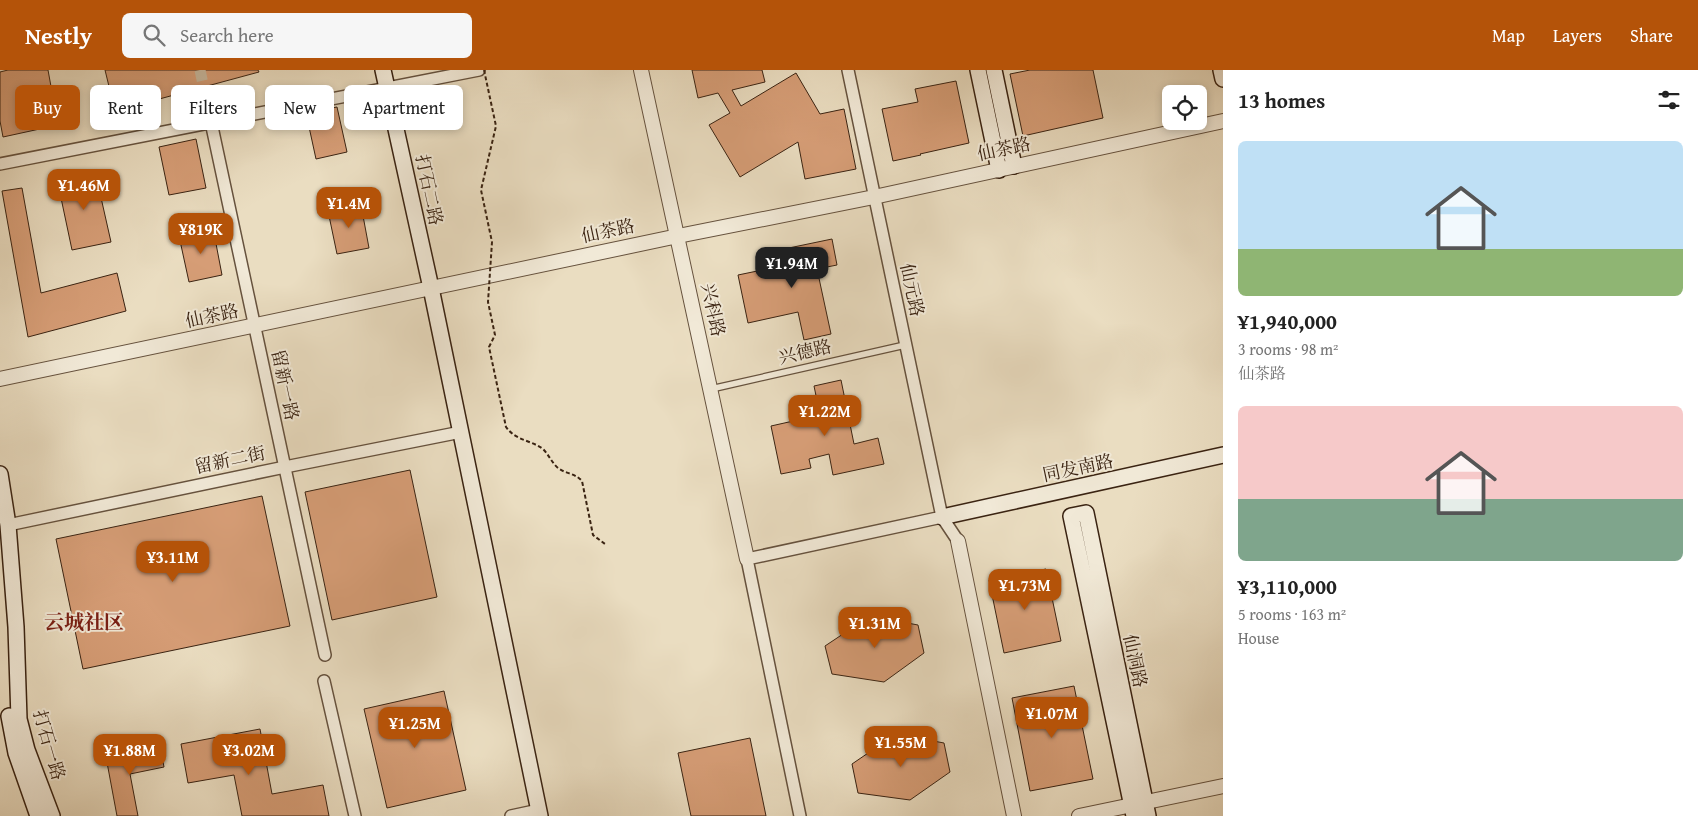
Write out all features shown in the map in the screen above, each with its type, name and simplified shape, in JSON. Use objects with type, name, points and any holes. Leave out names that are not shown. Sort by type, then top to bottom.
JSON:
[{"type":"main road","name":"打石二路","points":[[383,70],[386,85]]},
{"type":"main road","points":[[978,70],[999,170]]},
{"type":"main road","points":[[994,70],[1014,166]]},
{"type":"main road","points":[[1221,70],[1223,79]]},
{"type":"main road","name":"打石二路","points":[[396,130],[431,288],[539,813]]},
{"type":"main road","name":"同发南路","points":[[942,517],[1223,455]]},
{"type":"main road","name":"打石一路","points":[[0,474],[8,525],[16,627],[19,719],[27,750],[52,816]]},
{"type":"main road","name":"仙洞路","points":[[1079,514],[1140,810]]},
{"type":"main road","name":"打石一路","points":[[0,547],[4,585],[9,721],[16,753],[38,816]]},
{"type":"street","points":[[402,85],[479,70]]},
{"type":"street","name":"兴科路","points":[[641,70],[747,559]]},
{"type":"street","name":"仙元路","points":[[848,70],[942,517]]},
{"type":"street","points":[[255,114],[344,96]]},
{"type":"street","name":"仙茶路","points":[[0,379],[678,236],[874,197],[1223,121]]},
{"type":"street","points":[[0,164],[171,130]]},
{"type":"street","name":"留新一路","points":[[213,130],[325,655]]},
{"type":"street","name":"留新二街","points":[[8,525],[284,466],[461,432]]},
{"type":"street","points":[[800,816],[747,559],[942,517],[958,541],[1014,816]]},
{"type":"street","points":[[324,681],[354,816]]},
{"type":"street","points":[[1079,816],[1140,810],[1223,786]]},
{"type":"street","points":[[510,816],[539,813]]},
{"type":"lane","name":"兴德路","points":[[711,388],[905,345]]},
{"type":"path","points":[[484,70],[496,126],[481,190],[492,242],[488,302],[495,335],[489,347],[506,427],[516,437],[544,450],[557,467],[577,476],[582,481],[593,536],[604,544]]},
{"type":"building","points":[[8,70],[48,70],[51,85],[15,85],[15,130],[35,130],[3,137],[0,121],[0,72]]},
{"type":"building","points":[[105,70],[258,70],[259,72],[211,85],[171,85],[171,96],[161,99],[161,85],[109,85]]},
{"type":"building","points":[[692,70],[762,70],[765,82],[732,90],[741,106],[796,73],[820,114],[844,109],[856,169],[805,179],[798,142],[740,177],[709,125],[730,113],[718,93],[698,98]]},
{"type":"building","points":[[1030,70],[1093,70],[1103,118],[1023,136],[1010,74]]},
{"type":"building","points":[[956,81],[969,143],[893,161],[882,109],[918,102],[915,89]]},
{"type":"building","points":[[337,107],[347,152],[316,159],[310,130],[334,130],[334,108]]},
{"type":"building","points":[[196,139],[206,188],[169,195],[159,147]]},
{"type":"building","points":[[95,171],[111,242],[72,250],[57,179]]},
{"type":"building","points":[[22,188],[41,293],[117,273],[126,311],[28,337],[2,191]]},
{"type":"building","points":[[361,205],[369,248],[337,254],[328,211]]},
{"type":"building","points":[[213,228],[222,275],[189,282],[179,236]]},
{"type":"building","points":[[832,239],[837,265],[817,269],[831,334],[804,340],[798,312],[748,323],[738,275],[767,269],[768,275],[789,270],[784,249]]},
{"type":"building","points":[[841,380],[854,444],[878,438],[884,464],[833,475],[829,454],[809,459],[811,468],[781,474],[771,426],[820,415],[814,386]]},
{"type":"building","points":[[410,470],[437,597],[332,620],[305,492]]},
{"type":"building","points":[[262,496],[290,626],[83,669],[56,539]]},
{"type":"building","points":[[1046,569],[1061,641],[1004,653],[989,580]]},
{"type":"building","points":[[870,616],[918,625],[924,653],[884,682],[832,674],[825,646]]},
{"type":"building","points":[[1074,686],[1093,779],[1030,791],[1012,698]]},
{"type":"building","points":[[444,691],[466,790],[387,808],[364,709]]},
{"type":"building","points":[[260,729],[272,794],[323,785],[329,816],[242,816],[234,775],[188,783],[181,744]]},
{"type":"building","points":[[896,734],[944,743],[950,772],[910,800],[858,793],[852,764]]},
{"type":"building","points":[[750,738],[766,816],[691,816],[678,753]]},
{"type":"building","points":[[160,746],[164,767],[130,774],[138,816],[117,816],[106,757]]},
{"type":"tunnel","points":[[200,70],[203,85]]},
{"type":"district","name":"云城社区","points":[[84,622]]}]
